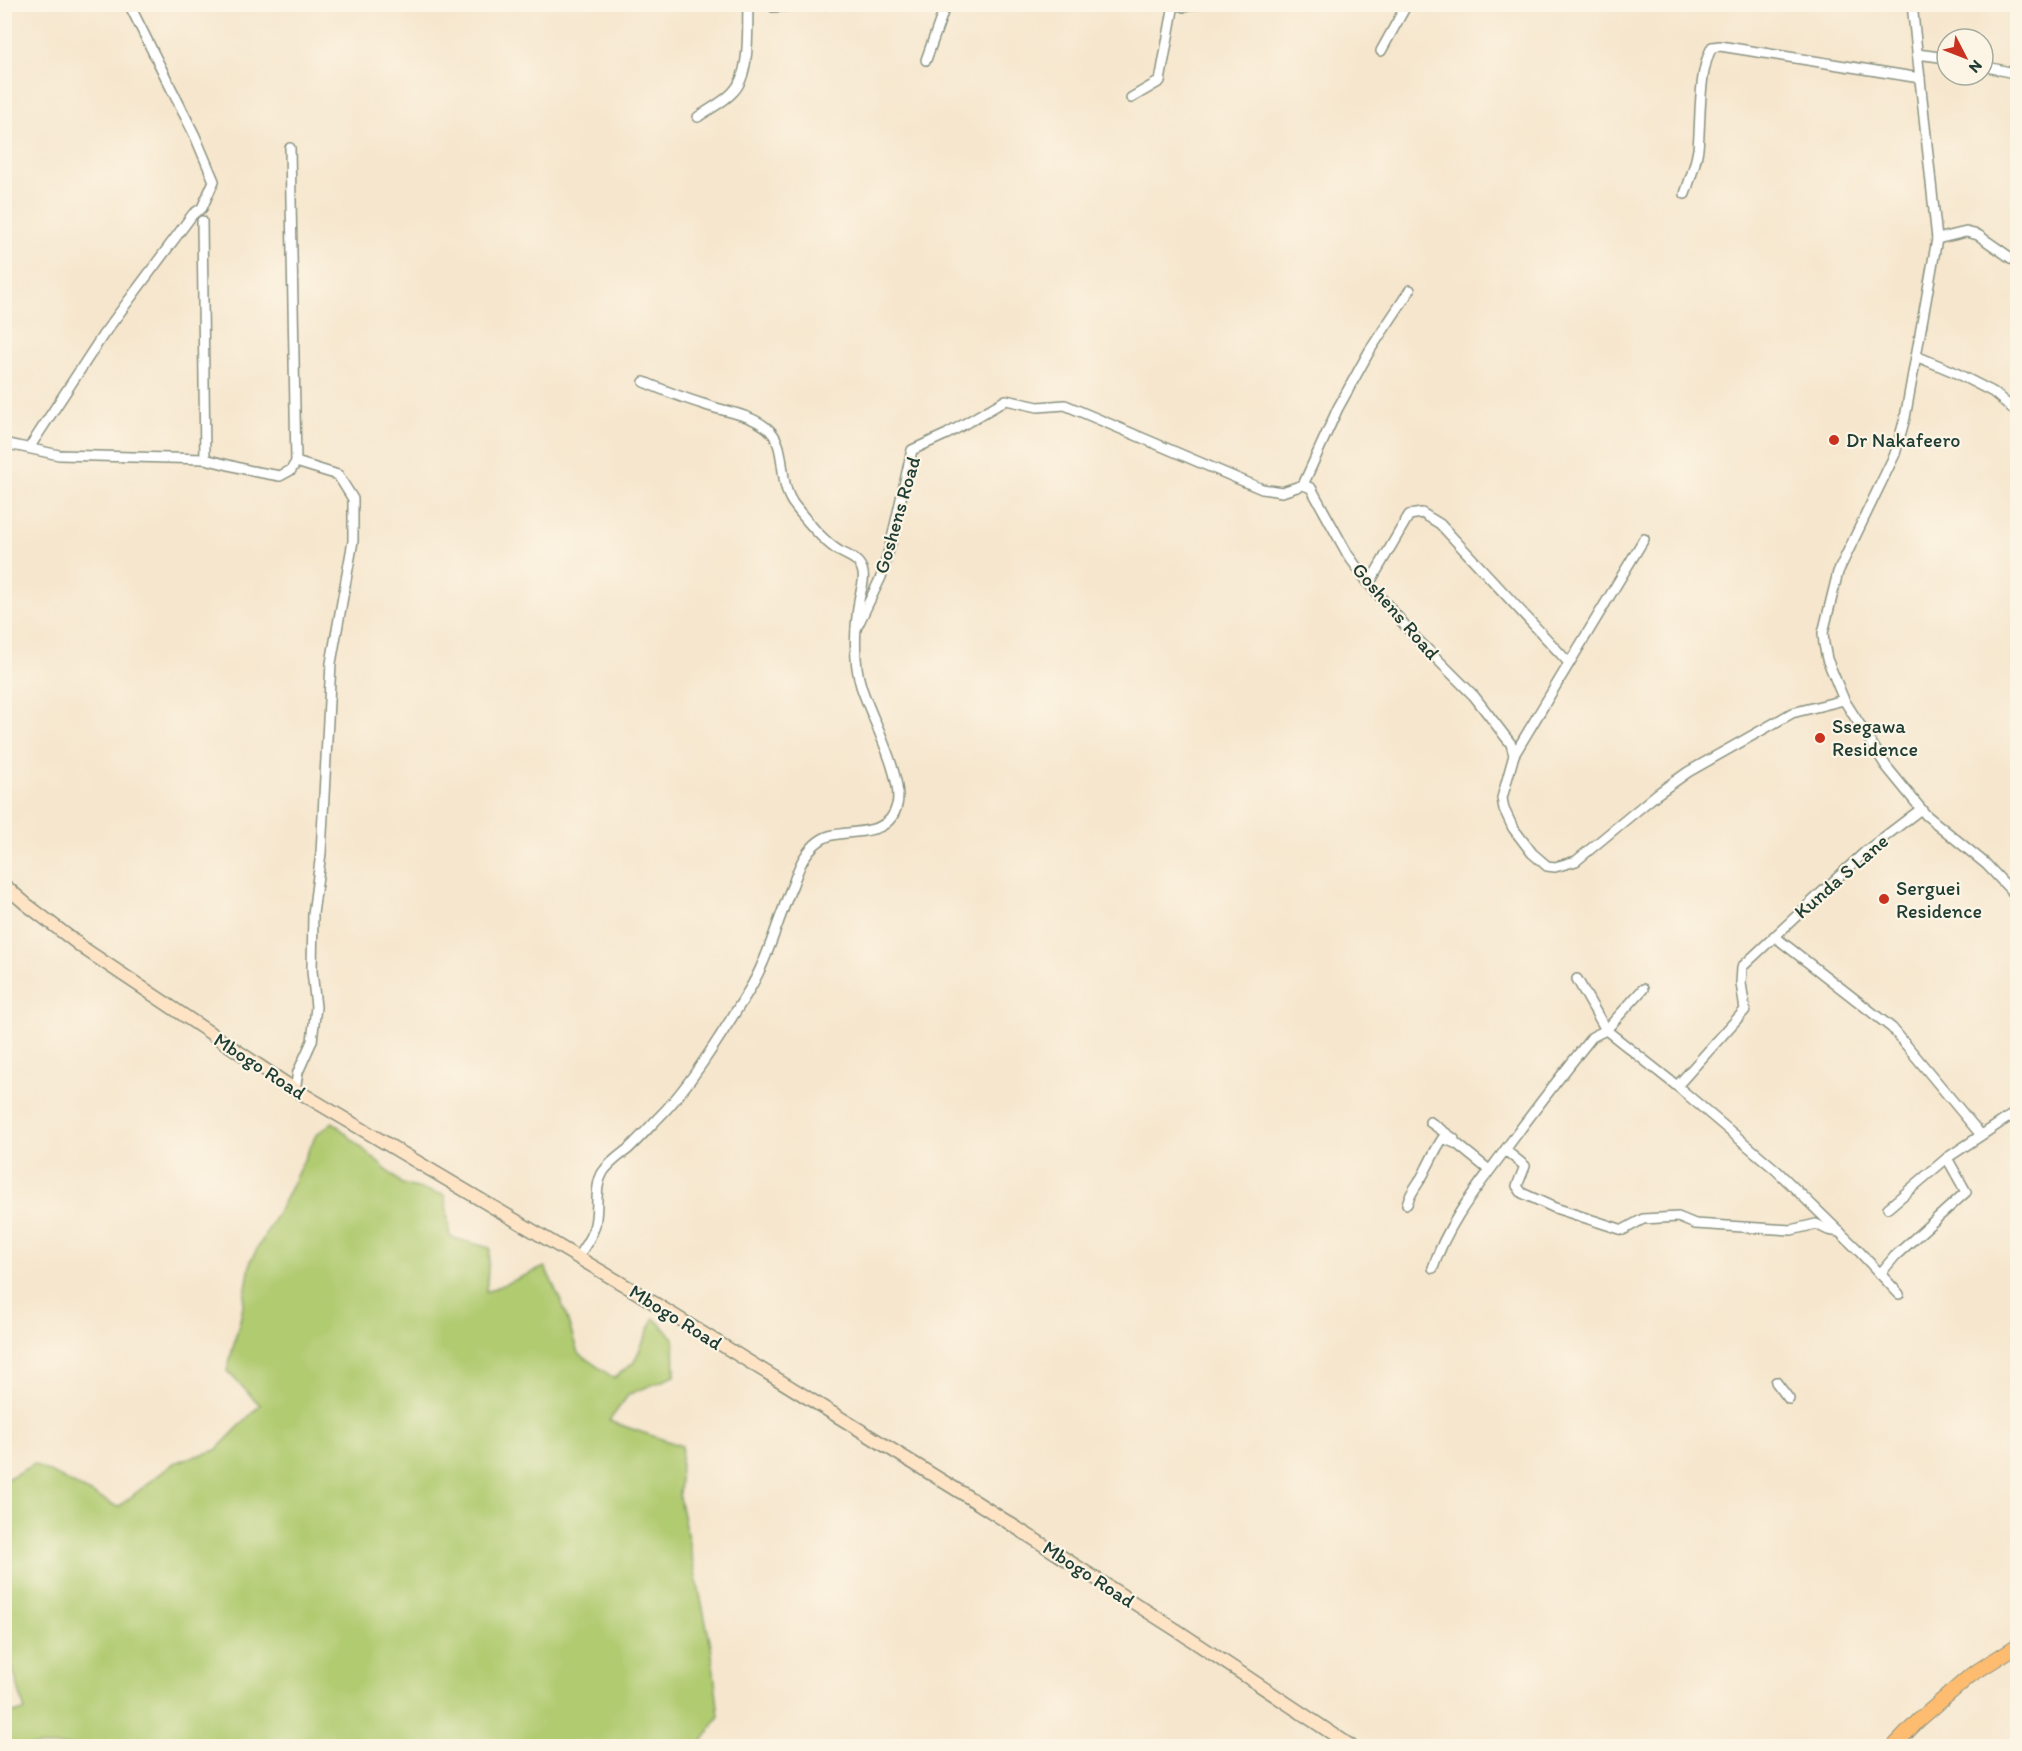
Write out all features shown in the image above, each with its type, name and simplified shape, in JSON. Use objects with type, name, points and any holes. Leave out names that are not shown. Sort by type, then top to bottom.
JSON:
[{"type":"main road","name":"Mbogo Road","points":[[4,885],[86,950],[295,1090],[577,1258],[972,1499],[1178,1631],[1351,1746]]},
{"type":"main road","points":[[1894,1746],[1918,1721],[1971,1675],[2018,1645]]},
{"type":"street","points":[[29,448],[103,335],[193,214],[202,208],[214,182],[195,136],[129,4]]},
{"type":"street","points":[[698,117],[733,92],[740,82],[747,53],[748,4]]},
{"type":"street","points":[[773,7],[829,4]]},
{"type":"street","points":[[926,60],[946,4]]},
{"type":"street","points":[[1131,98],[1160,81],[1174,4]]},
{"type":"street","points":[[1179,4],[1184,7],[1198,4]]},
{"type":"street","points":[[1381,51],[1407,4]]},
{"type":"street","points":[[1912,4],[1937,239],[1905,418],[1894,454],[1838,572],[1823,633],[1827,659],[1844,700],[1886,766],[1921,809],[1986,864],[2016,893]]},
{"type":"street","points":[[1685,194],[1697,153],[1702,86],[1707,57],[1712,47],[1720,46],[1920,78]]},
{"type":"street","points":[[1917,54],[1935,56]]},
{"type":"street","points":[[1995,69],[2018,74]]},
{"type":"street","points":[[4,443],[59,455],[205,459],[280,476],[291,470],[296,462],[290,148]]},
{"type":"street","points":[[202,221],[205,459]]},
{"type":"street","points":[[1937,239],[1970,232],[1983,238],[2018,263]]},
{"type":"street","points":[[1303,485],[1338,408],[1370,350],[1410,290]]},
{"type":"street","points":[[1916,356],[1952,370],[1993,392],[2018,413]]},
{"type":"street","points":[[577,1258],[594,1231],[598,1202],[597,1184],[602,1174],[609,1164],[630,1147],[680,1093],[747,994],[765,959],[781,911],[804,858],[815,844],[829,836],[873,831],[893,815],[898,804],[898,789],[893,768],[857,673],[856,629],[863,569],[852,557],[828,543],[792,501],[784,481],[779,445],[769,429],[752,418],[705,405],[644,382]]},
{"type":"street","name":"Goshens Road","points":[[856,629],[880,577],[891,543],[912,450],[947,434],[1006,400],[1038,407],[1065,405],[1262,489],[1282,492],[1303,485],[1311,488],[1348,555],[1369,584],[1416,638],[1474,696],[1511,744],[1514,755]]},
{"type":"street","points":[[295,1090],[298,1072],[312,1041],[316,1007],[312,970],[313,914],[321,853],[331,663],[353,541],[353,499],[338,475],[296,462]]},
{"type":"street","points":[[1369,584],[1409,515],[1422,513],[1440,524],[1569,663]]},
{"type":"street","points":[[1644,539],[1514,755],[1502,798],[1504,809],[1513,828],[1532,854],[1547,866],[1555,867],[1576,861],[1657,794],[1737,743],[1792,712],[1844,700]]},
{"type":"street","name":"Kunda S Lane","points":[[1677,1086],[1745,1010],[1741,983],[1742,967],[1866,851],[1921,809]]},
{"type":"street","points":[[1774,936],[1892,1028],[1981,1135]]},
{"type":"street","points":[[1577,979],[1606,1030],[1677,1086],[1776,1170],[1899,1294]]},
{"type":"street","points":[[1433,1268],[1439,1249],[1454,1221],[1489,1170],[1592,1037],[1606,1030],[1642,989]]},
{"type":"street","points":[[1888,1208],[1947,1158],[2018,1112]]},
{"type":"street","points":[[1430,1122],[1458,1142],[1480,1163],[1497,1160]]},
{"type":"street","points":[[1407,1204],[1412,1189],[1426,1171],[1443,1138],[1456,1144],[1489,1170]]},
{"type":"street","points":[[1505,1150],[1525,1166],[1517,1186],[1522,1193],[1555,1208],[1623,1230],[1643,1219],[1678,1217],[1695,1224],[1791,1230],[1816,1224],[1828,1230],[1840,1232]]},
{"type":"street","points":[[1880,1274],[1903,1249],[1966,1192],[1947,1158]]},
{"type":"street","points":[[1776,1382],[1789,1399]]},
{"type":"green space","points":[[333,1122],[402,1184],[445,1195],[450,1237],[490,1248],[486,1292],[545,1267],[563,1306],[578,1353],[614,1378],[634,1362],[654,1318],[674,1338],[675,1376],[629,1394],[609,1421],[682,1446],[679,1497],[711,1646],[719,1716],[699,1746],[5,1746],[5,1714],[25,1711],[5,1642],[5,1480],[34,1464],[118,1507],[174,1463],[216,1450],[260,1405],[227,1371],[241,1316],[251,1260],[283,1203],[316,1135]]},
{"type":"place","name":"Dr Nakafeero","points":[[1834,440]]},
{"type":"place","name":"Ssegawa Residence","points":[[1820,738]]},
{"type":"place","name":"Serguei Residence","points":[[1884,899]]}]
